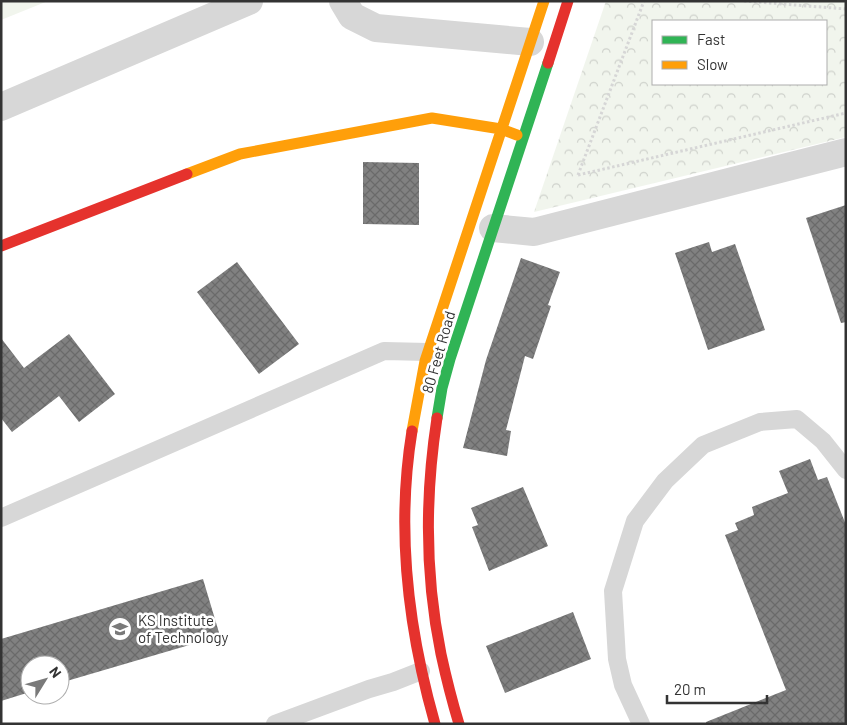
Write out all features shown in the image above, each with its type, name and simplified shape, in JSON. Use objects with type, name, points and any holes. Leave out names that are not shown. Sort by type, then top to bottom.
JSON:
[{"type":"main road","name":"80 Feet Road","points":[[435,724],[418,659],[410,609],[406,559],[405,508],[408,459],[428,352],[544,1]]},
{"type":"main road","name":"80 Feet Road","points":[[459,724],[440,655],[428,548],[431,461],[437,413],[447,367],[568,1]]},
{"type":"main road","points":[[1,246],[240,154],[432,118],[501,129],[522,136]]},
{"type":"street","points":[[1,107],[249,1]]},
{"type":"street","points":[[343,1],[352,16],[376,28],[530,42]]},
{"type":"street","points":[[493,228],[534,232],[846,152]]},
{"type":"lane","points":[[1,518],[384,351],[428,352]]},
{"type":"lane","points":[[640,724],[623,685],[617,659],[614,591],[635,521],[665,481],[703,445],[760,422],[797,419],[823,442],[846,470]]},
{"type":"lane","points":[[276,724],[421,671]]},
{"type":"path","points":[[644,1],[578,175],[846,114]]},
{"type":"path","points":[[744,1],[846,9]]},
{"type":"green space","points":[[1,1],[48,1],[1,20]]},
{"type":"green space","points":[[606,1],[846,1],[846,137],[534,212]]},
{"type":"building","points":[[363,162],[419,163],[419,225],[363,224]]},
{"type":"building","points":[[846,205],[846,322],[841,323],[806,218]]},
{"type":"building","points":[[709,242],[712,252],[735,244],[765,330],[708,350],[675,253]]},
{"type":"building","points":[[521,258],[560,272],[548,305],[551,306],[533,359],[525,356],[506,430],[511,431],[507,456],[463,448],[486,360]]},
{"type":"building","points":[[237,262],[299,344],[259,374],[197,292]]},
{"type":"building","points":[[69,334],[115,394],[79,422],[59,396],[12,432],[1,418],[1,338],[24,368]]},
{"type":"building","points":[[810,459],[818,480],[827,477],[846,525],[846,724],[706,724],[706,722],[786,690],[725,535],[738,530],[735,523],[754,515],[752,507],[788,493],[779,471]]},
{"type":"building","points":[[523,487],[548,546],[489,571],[472,527],[478,525],[471,508]]},
{"type":"building","points":[[203,579],[220,636],[70,680],[70,655],[20,655],[20,695],[1,701],[1,639]]},
{"type":"building","points":[[573,612],[591,659],[505,693],[486,646]]},
{"type":"traffic: fast","points":[[437,418],[442,388],[450,359],[548,63]]},
{"type":"traffic: slow","points":[[412,431],[425,361],[544,1]]},
{"type":"traffic: slow","points":[[187,174],[240,154],[432,118],[501,129],[517,135]]},
{"type":"traffic: jam","points":[[548,63],[568,1]]},
{"type":"traffic: jam","points":[[1,246],[187,174]]},
{"type":"traffic: jam","points":[[437,418],[430,477],[428,536],[432,595],[441,654],[459,724]]},
{"type":"traffic: jam","points":[[412,431],[405,505],[407,579],[418,652],[435,724]]},
{"type":"place","name":"KS Institute of Technology","points":[[120,629]]}]
